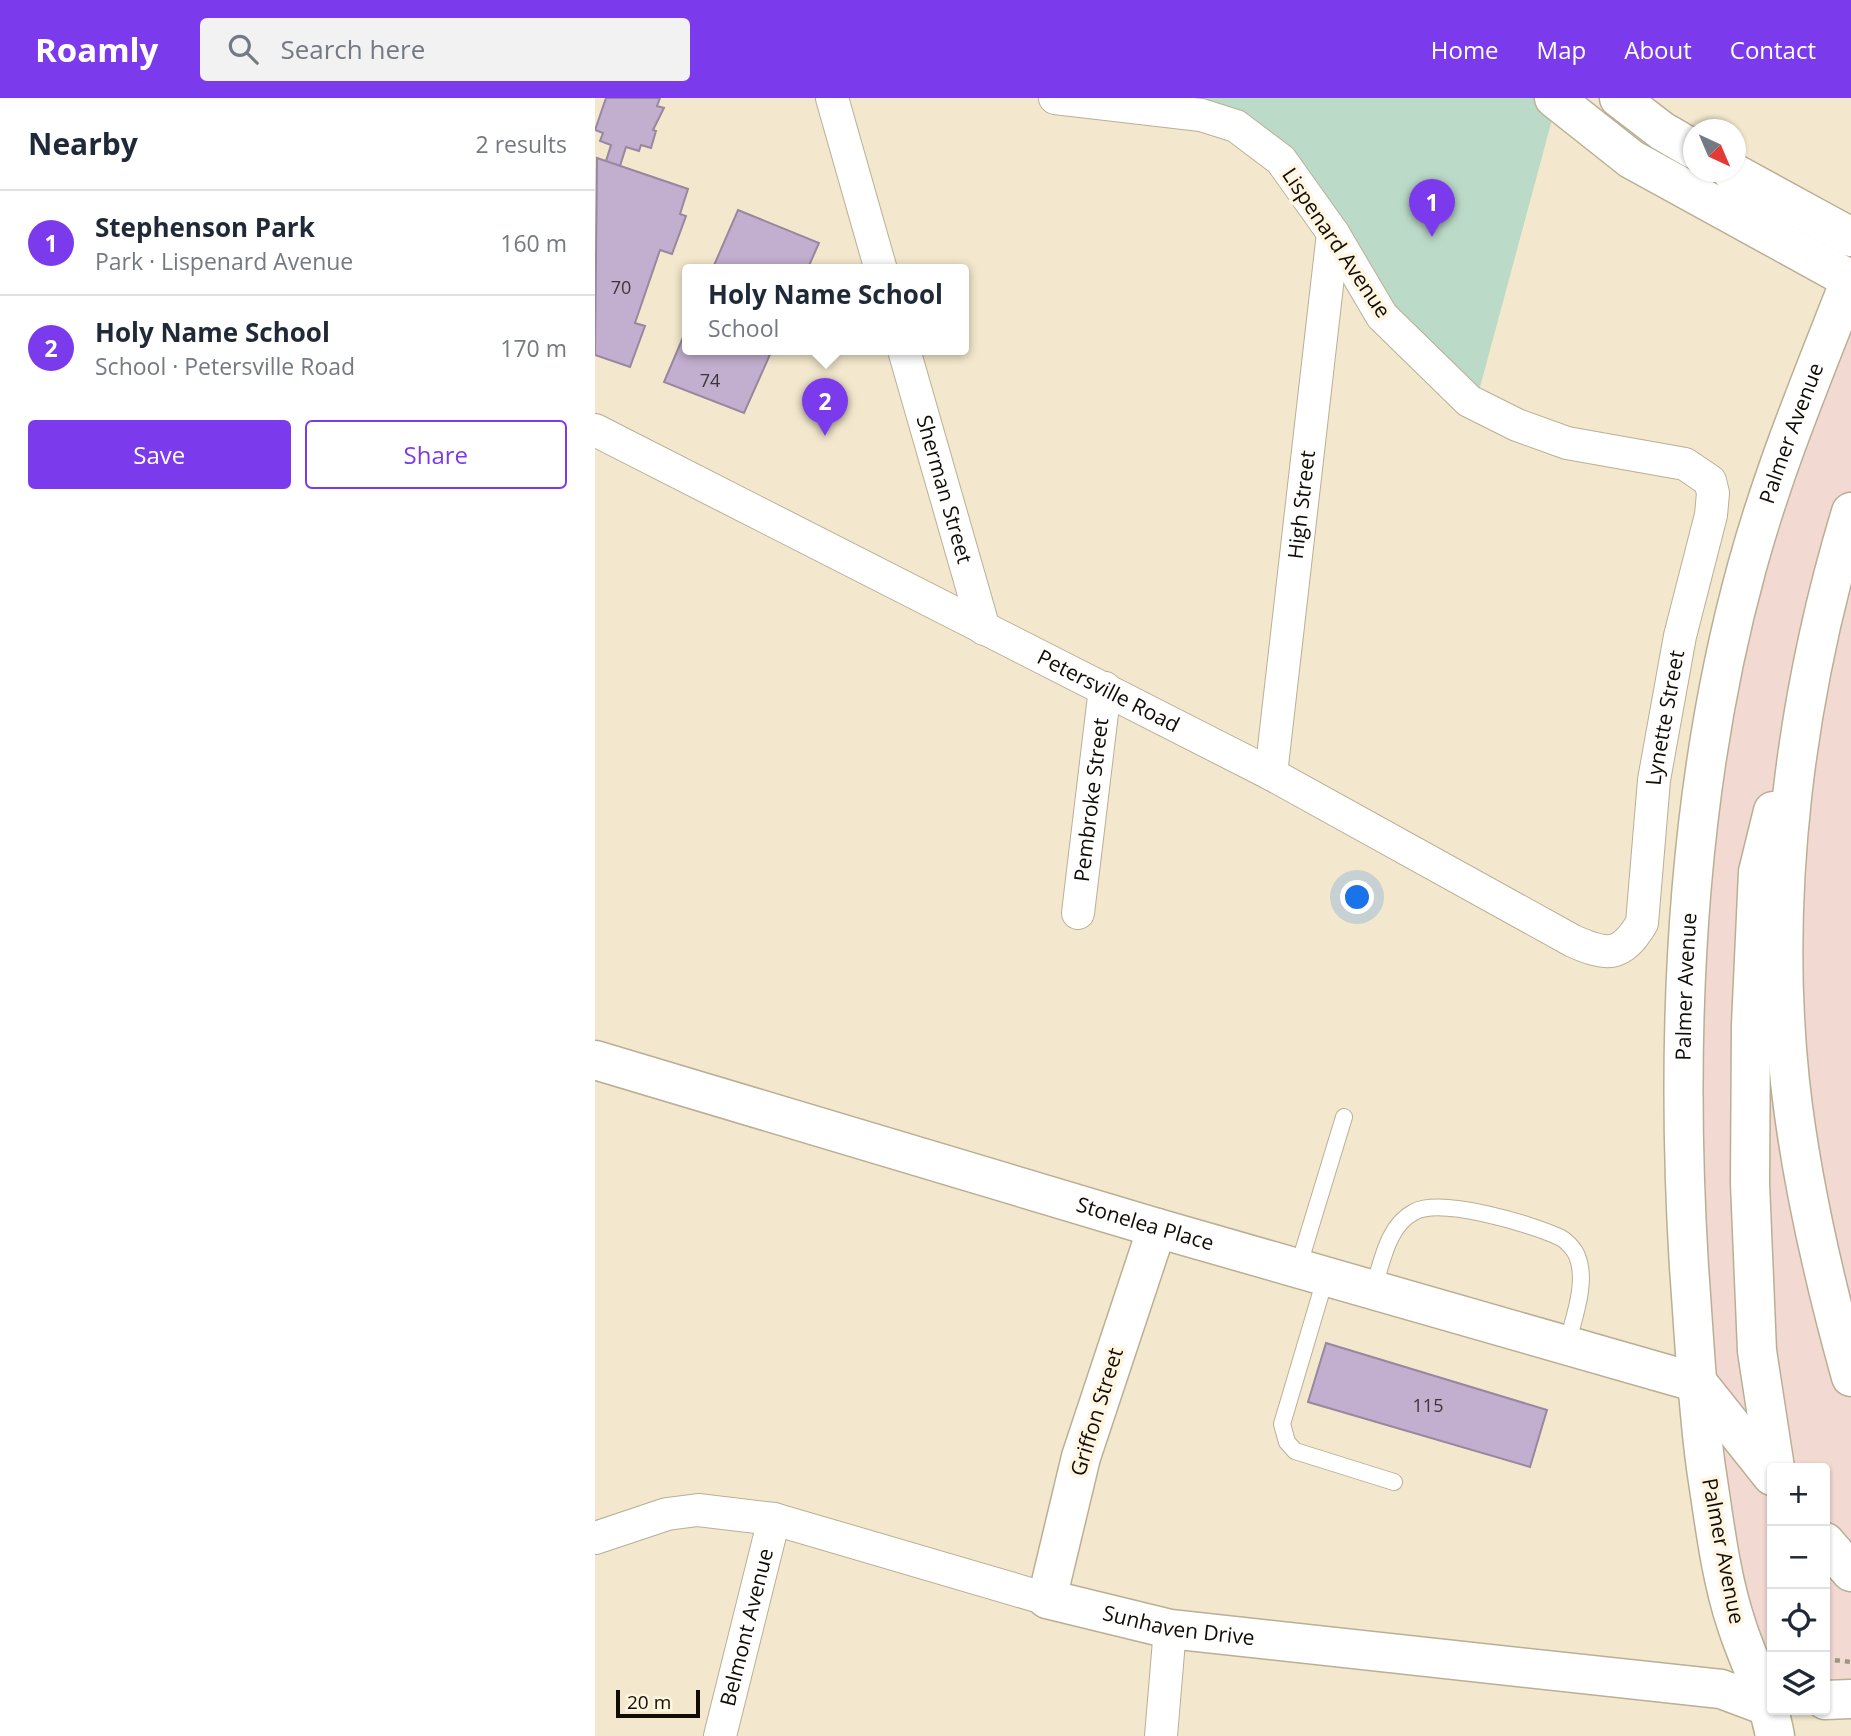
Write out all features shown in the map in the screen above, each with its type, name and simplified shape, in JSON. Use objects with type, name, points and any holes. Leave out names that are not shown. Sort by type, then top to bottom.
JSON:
[{"type":"street","points":[[832,98],[879,264]]},
{"type":"street","name":"Lispenard Avenue","points":[[1055,98],[1201,115],[1236,126],[1280,160],[1333,233],[1382,316],[1469,401],[1517,425],[1567,443],[1685,464],[1710,481]]},
{"type":"street","points":[[1554,98],[1631,159],[1851,279]]},
{"type":"street","points":[[1619,98],[1662,131],[1683,143]]},
{"type":"street","points":[[1746,180],[1851,237]]},
{"type":"street","name":"High Street","points":[[1271,774],[1333,233]]},
{"type":"street","name":"Palmer Avenue","points":[[1767,1702],[1735,1622],[1706,1466],[1698,1383],[1682,1112],[1684,1001],[1702,810],[1721,675],[1747,566],[1780,462],[1851,279]]},
{"type":"street","name":"Sherman Street","points":[[905,355],[983,629]]},
{"type":"street","name":"Petersville Road","points":[[595,430],[1271,774],[1573,941],[1599,952],[1618,950]]},
{"type":"street","name":"Lynette Street","points":[[1618,950],[1632,939],[1642,923],[1654,780],[1680,636],[1711,515],[1713,493],[1710,481]]},
{"type":"street","points":[[1774,1463],[1757,1351],[1750,1183],[1752,998],[1758,872],[1782,771],[1811,674],[1833,572],[1851,512]]},
{"type":"street","points":[[1811,674],[1786,875],[1786,1002],[1790,1082],[1805,1184],[1825,1284],[1851,1377]]},
{"type":"street","name":"Pembroke Street","points":[[1078,913],[1105,688]]},
{"type":"street","name":"Stonelea Place","points":[[595,1060],[1157,1228],[1698,1383]]},
{"type":"street","name":"Griffon Street","points":[[1047,1599],[1081,1457],[1157,1228]]},
{"type":"street","points":[[1698,1383],[1767,1470]]},
{"type":"street","name":"Sunhaven Drive","points":[[595,1538],[667,1514],[698,1510],[774,1519],[1047,1599],[1170,1629],[1721,1689],[1767,1712]]},
{"type":"street","name":"Belmont Avenue","points":[[720,1736],[774,1519]]},
{"type":"street","points":[[1830,1548],[1851,1572]]},
{"type":"street","points":[[1161,1736],[1170,1629]]},
{"type":"street","points":[[1830,1700],[1851,1699]]},
{"type":"lane","points":[[1344,1117],[1282,1423],[1295,1451],[1395,1482]]},
{"type":"lane","points":[[1374,1290],[1391,1233],[1413,1212],[1437,1205],[1464,1209],[1562,1238],[1577,1256],[1580,1285],[1567,1345]]},
{"type":"path","points":[[1830,1660],[1851,1662]]},
{"type":"shaded area","points":[[1851,268],[1851,1693],[1830,1691],[1830,1463],[1767,1463],[1767,1689],[1728,1619],[1676,1094],[1714,671]]},
{"type":"green space","points":[[1158,98],[1539,98],[1553,116],[1479,391],[1386,305],[1300,168]]},
{"type":"building","points":[[606,98],[660,98],[657,106],[664,108],[653,130],[656,131],[651,148],[641,145],[639,151],[626,147],[620,166],[606,161],[611,145],[600,141],[603,133],[595,130]]},
{"type":"building","points":[[597,158],[688,189],[680,214],[686,216],[672,254],[660,250],[635,323],[645,326],[630,367],[595,355]]},
{"type":"building","points":[[738,210],[819,243],[810,264],[715,264]]},
{"type":"building","points":[[682,340],[682,355],[770,355],[744,413],[664,382]]},
{"type":"building","points":[[1326,1343],[1547,1410],[1530,1467],[1308,1402]]},
{"type":"place","name":"Stephenson Park","points":[[1432,237]]},
{"type":"place","name":"Holy Name School","points":[[825,436]]}]
